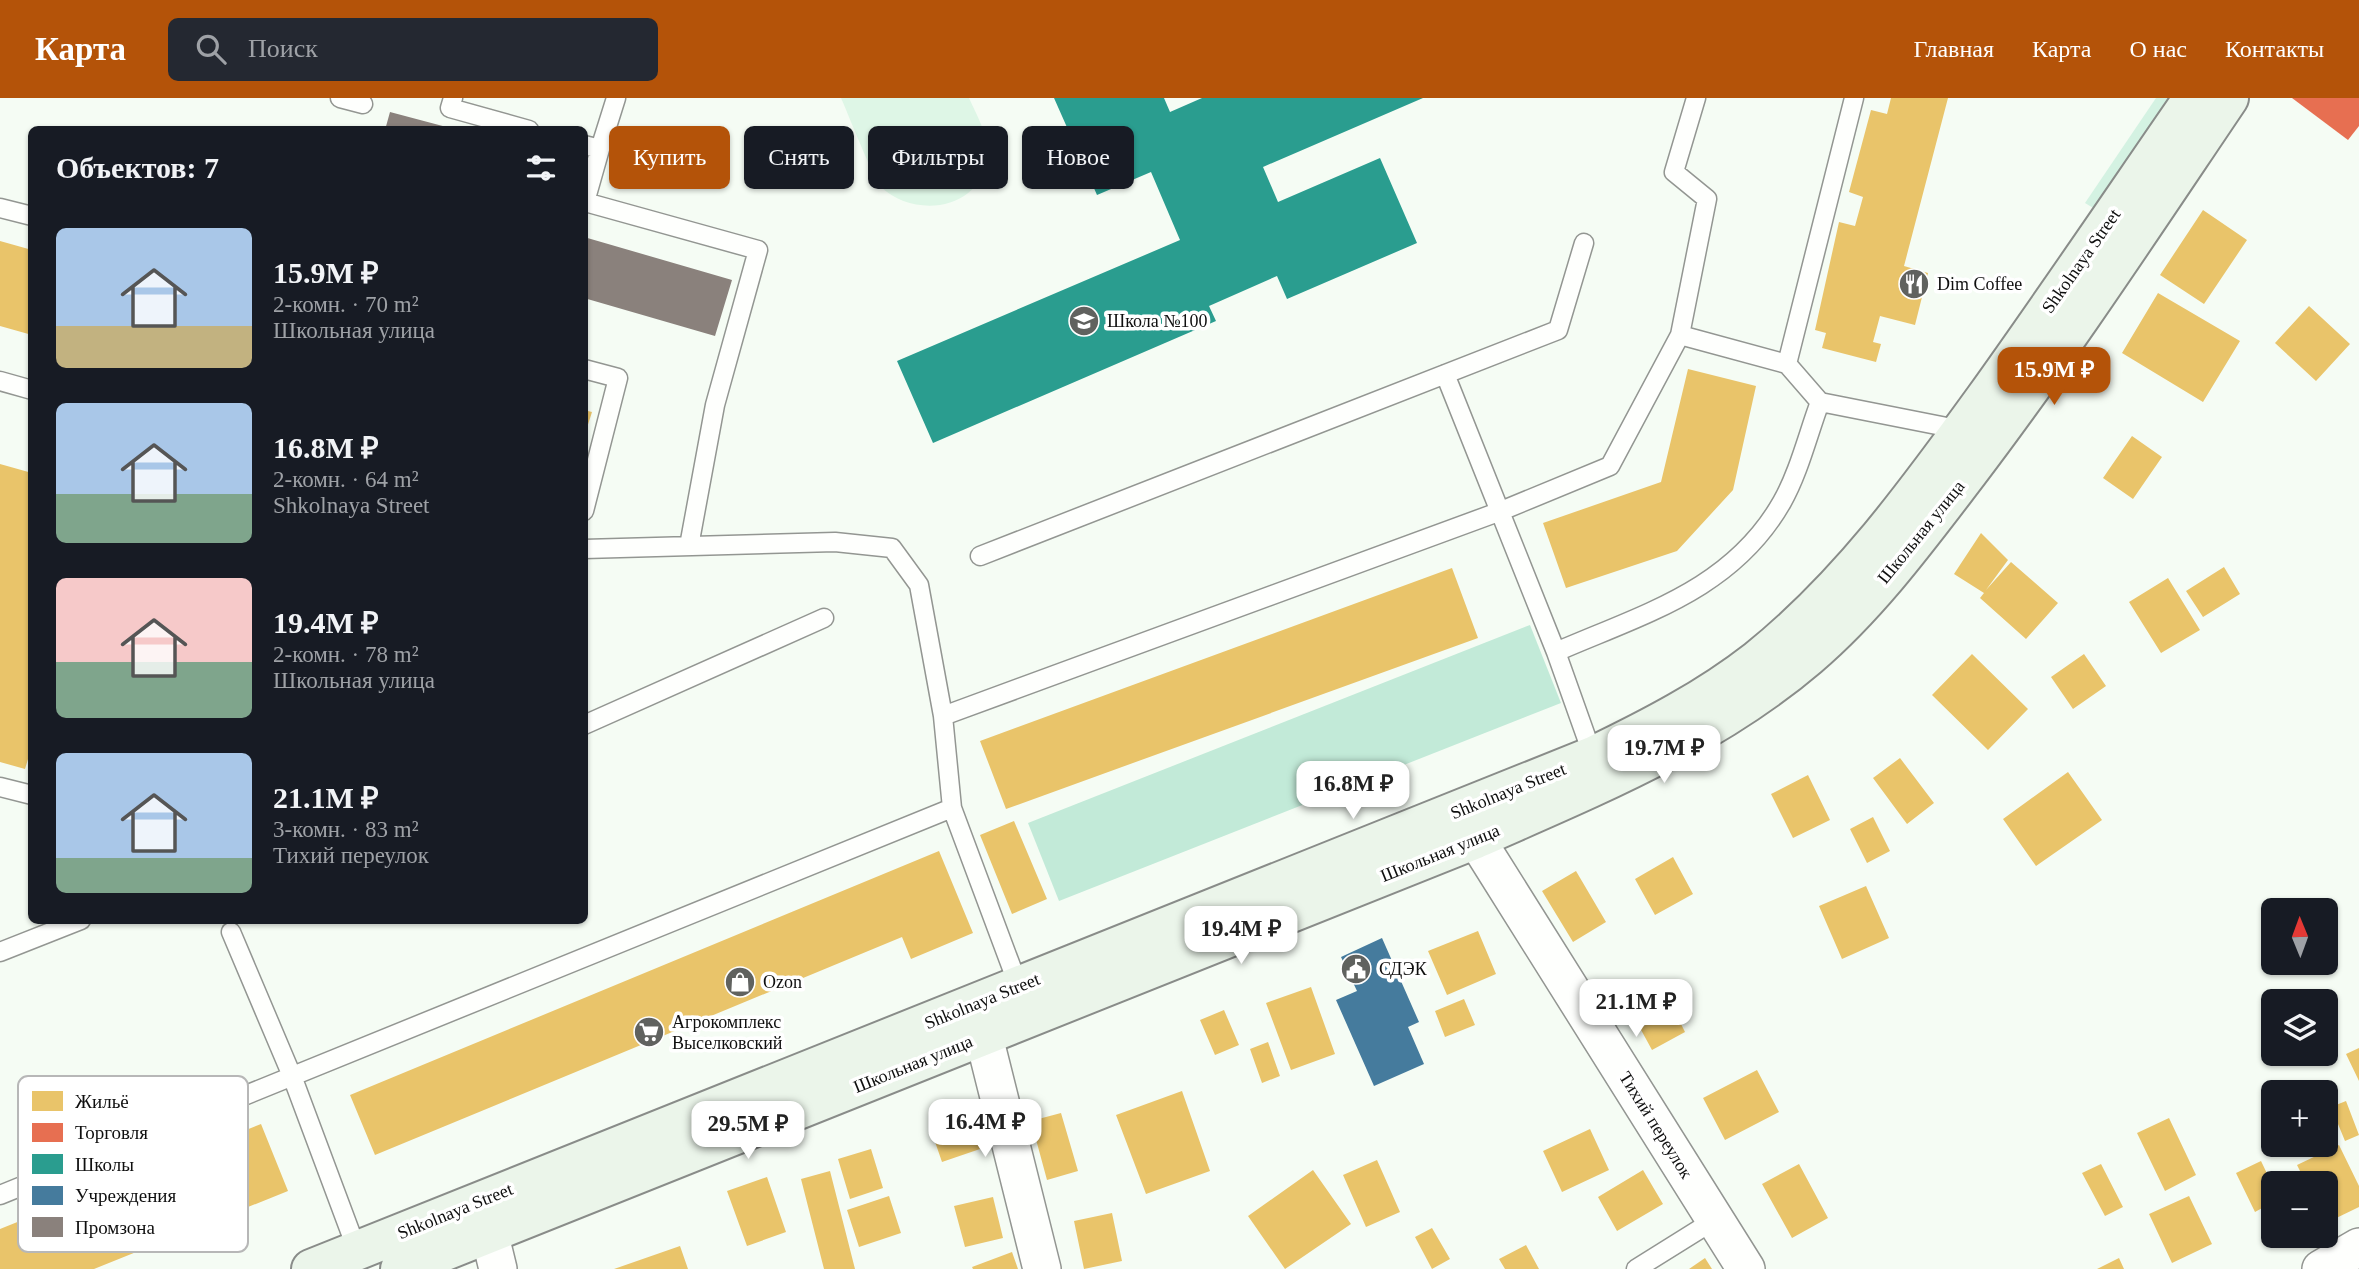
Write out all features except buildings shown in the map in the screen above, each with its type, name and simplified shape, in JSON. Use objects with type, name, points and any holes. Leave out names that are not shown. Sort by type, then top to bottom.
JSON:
[{"type":"main road","name":"Shkolnaya Street","points":[[310,1269],[1024,1002],[1593,756],[1709,695],[1790,631],[1834,591],[1897,516],[1962,430],[2193,98]]},
{"type":"main road","name":"Школьная улица","points":[[1024,1002],[1476,839],[1599,785],[1690,739],[1808,657],[1854,613],[1923,532],[1999,432],[2229,98]]},
{"type":"main road","name":"Школьная улица","points":[[400,1269],[980,1019]]},
{"type":"street","name":"Тихий переулок","points":[[1476,839],[1746,1269]]},
{"type":"street","points":[[980,1019],[1042,1269]]},
{"type":"street","points":[[489,1232],[498,1269]]},
{"type":"street","points":[[2321,1269],[2359,1247]]},
{"type":"lane","points":[[340,98],[363,104]]},
{"type":"lane","points":[[453,98],[450,108],[515,126]]},
{"type":"lane","points":[[588,178],[592,147],[616,98]]},
{"type":"lane","points":[[943,716],[1501,511],[1610,466],[1680,335],[1707,199],[1674,172],[1696,98]]},
{"type":"lane","points":[[1787,363],[1854,98]]},
{"type":"lane","points":[[588,203],[758,250],[715,405],[690,546]]},
{"type":"lane","points":[[0,208],[28,215]]},
{"type":"lane","points":[[980,556],[1558,330],[1584,243]]},
{"type":"lane","points":[[1680,335],[1787,363],[1820,402],[1962,430]]},
{"type":"lane","points":[[588,370],[618,378],[588,495]]},
{"type":"lane","points":[[1445,374],[1556,652],[1593,756]]},
{"type":"lane","points":[[0,381],[28,389]]},
{"type":"lane","points":[[1556,652],[1697,590],[1745,552],[1783,501],[1820,402]]},
{"type":"lane","points":[[588,549],[835,541],[892,548],[919,584],[943,716],[953,808],[1024,1002]]},
{"type":"lane","points":[[588,723],[824,618]]},
{"type":"lane","points":[[0,787],[28,794]]},
{"type":"lane","points":[[248,1094],[953,808]]},
{"type":"lane","points":[[0,952],[71,924]]},
{"type":"lane","points":[[231,932],[292,1076],[357,1250]]},
{"type":"lane","points":[[0,1195],[18,1188]]},
{"type":"lane","points":[[1636,1269],[1716,1219]]},
{"type":"green space","points":[[841,98],[969,98],[981,126],[868,126],[868,162]]},
{"type":"green space","points":[[2156,98],[2169,98],[2095,209],[2085,203]]},
{"type":"green space","points":[[884,189],[973,189],[961,198],[928,206],[895,197]]},
{"type":"green space","points":[[1530,625],[1561,703],[1059,901],[1028,823]]},
{"type":"place","name":"Dim Coffee","points":[[1914,284]]},
{"type":"place","name":"Школа №100","points":[[1084,321]]},
{"type":"place","name":"СДЭК","points":[[1356,969]]},
{"type":"place","name":"Ozon","points":[[740,982]]},
{"type":"place","name":"Агрокомплекс Выселковский","points":[[649,1032]]}]
